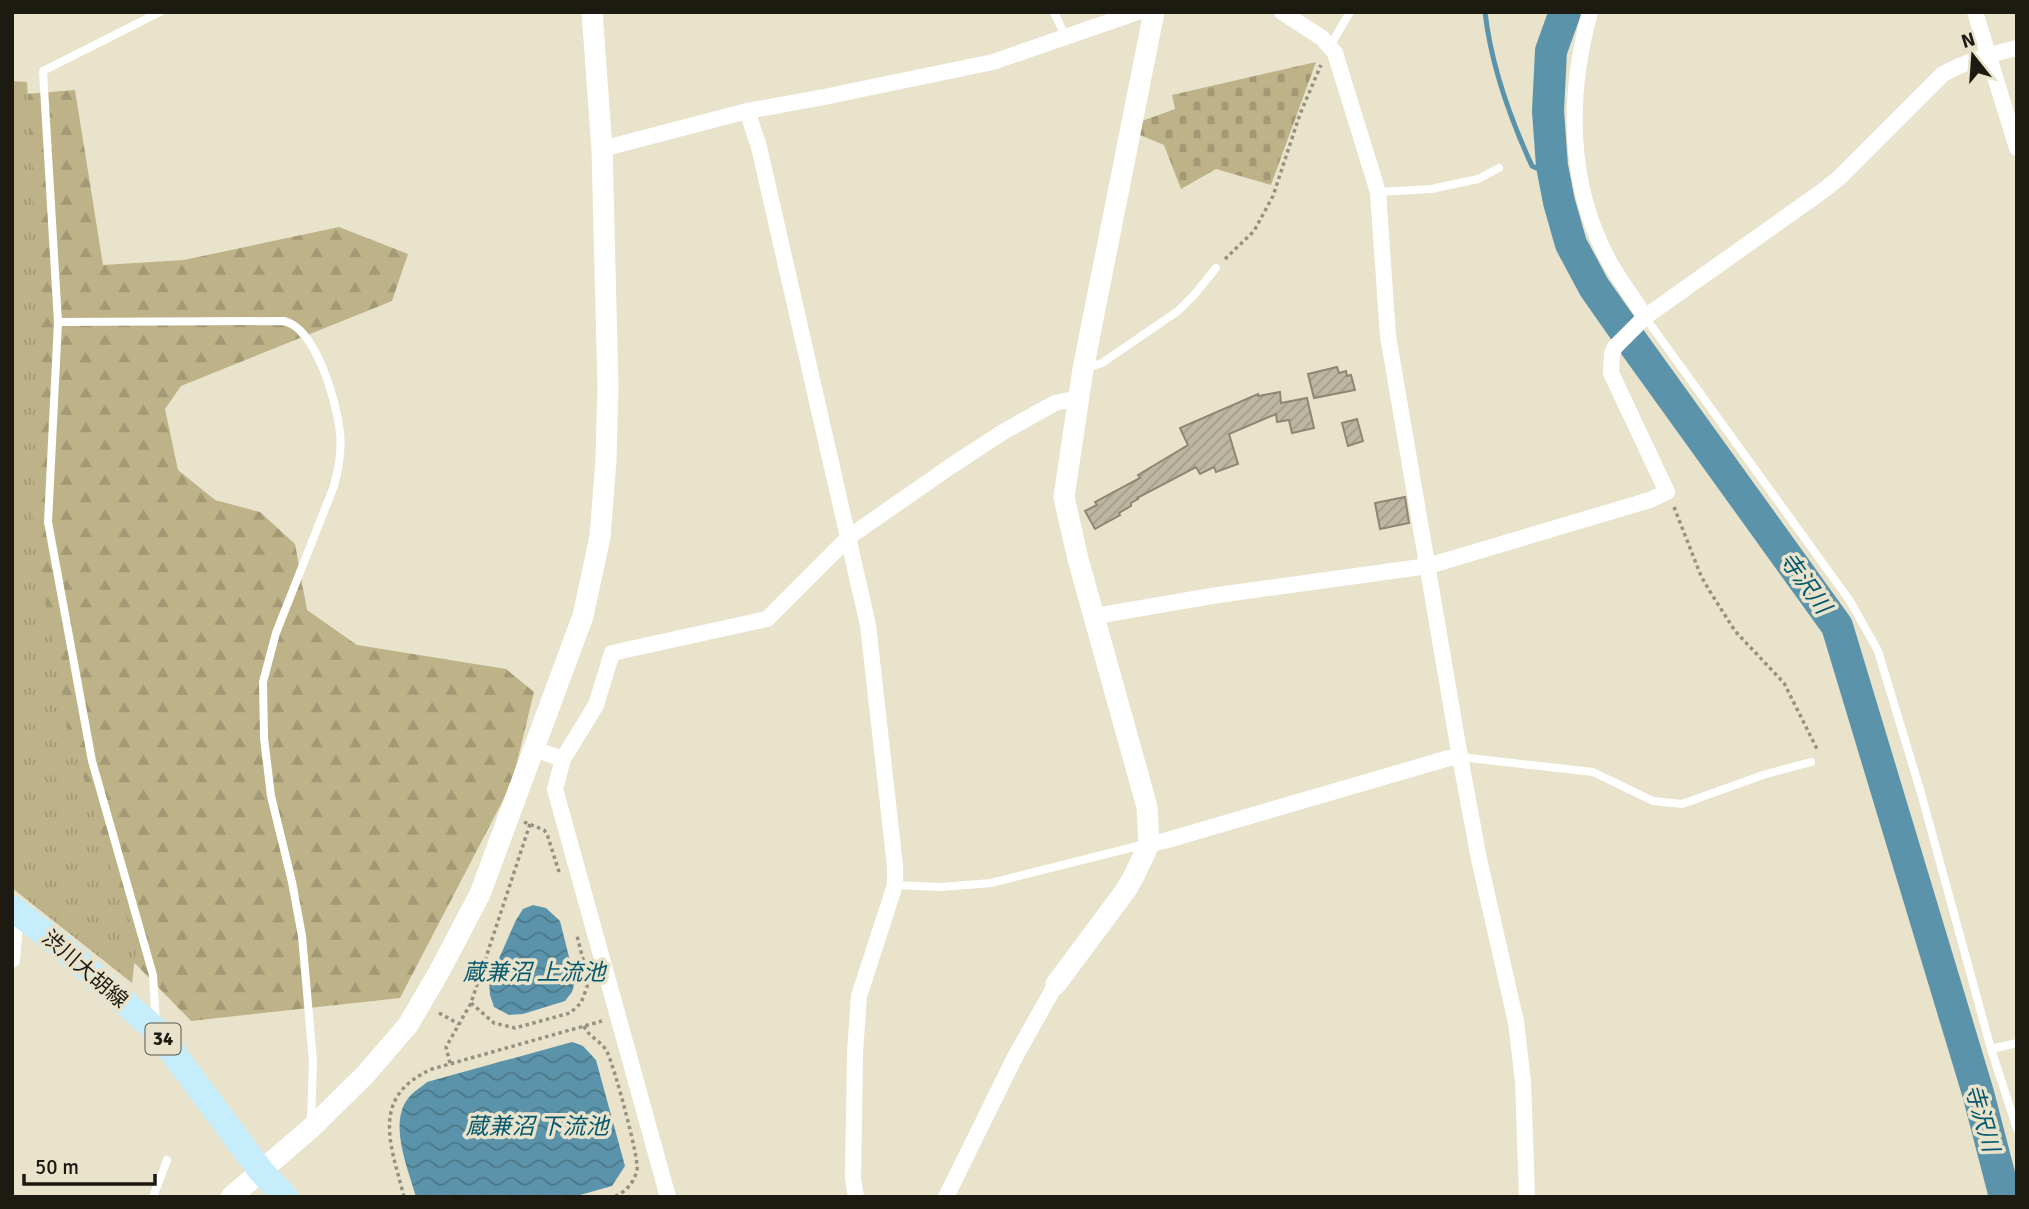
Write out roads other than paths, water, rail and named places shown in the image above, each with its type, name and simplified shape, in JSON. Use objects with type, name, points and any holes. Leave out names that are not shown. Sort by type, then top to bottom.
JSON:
[{"type":"main road","name":"渋川大胡線","points":[[14,909],[156,1030],[261,1171],[285,1197]]},
{"type":"street","points":[[232,1197],[311,1128],[365,1075],[408,1025],[480,894],[583,616],[600,537],[608,386],[602,149],[592,12]]},
{"type":"street","points":[[602,149],[747,111],[993,62],[1138,12]]},
{"type":"street","points":[[946,1197],[1015,1057],[1056,984],[1126,890],[1149,844],[1147,807],[1075,547],[1064,497],[1083,369],[1154,12]]},
{"type":"street","points":[[1282,12],[1322,38],[1335,53],[1378,191],[1388,336],[1479,859],[1516,1021],[1524,1081],[1527,1197]]},
{"type":"street","points":[[1590,12],[1581,43],[1576,80],[1574,138],[1578,169],[1587,209],[1610,262],[1641,321]]},
{"type":"street","points":[[1975,12],[2017,148]]},
{"type":"street","points":[[1095,617],[1218,595],[1428,566],[1650,500],[1667,492],[1611,373],[1615,347],[1641,321],[1840,177],[1942,74],[1987,55],[2017,48]]},
{"type":"street","points":[[747,111],[759,146],[868,625],[895,866],[895,885],[859,996],[853,1179],[856,1197]]},
{"type":"street","points":[[668,1197],[555,789],[563,759],[596,705],[612,653],[767,619],[849,537],[1003,432],[1055,402],[1078,398]]},
{"type":"street","points":[[534,749],[563,759]]},
{"type":"street","points":[[1149,844],[1460,757]]},
{"type":"street","points":[[12,960],[14,909]]},
{"type":"lane","points":[[156,1030],[153,975],[92,761],[48,522],[58,322],[43,71],[160,12]]},
{"type":"lane","points":[[1054,12],[1066,38]]},
{"type":"lane","points":[[1331,46],[1350,12]]},
{"type":"lane","points":[[1378,191],[1432,190],[1478,179],[1499,168]]},
{"type":"lane","points":[[1083,369],[1101,363],[1178,311],[1216,268]]},
{"type":"lane","points":[[58,322],[204,320],[293,323],[311,342],[331,391],[340,433],[341,462],[276,633],[263,681],[264,738],[271,796],[302,936],[313,1061],[311,1128]]},
{"type":"lane","points":[[1641,321],[1850,601],[1878,652],[1921,793],[1991,1049],[2017,1129]]},
{"type":"lane","points":[[1460,757],[1593,772],[1653,801],[1682,804],[1811,762]]},
{"type":"lane","points":[[895,885],[941,887],[991,883],[1149,844]]},
{"type":"lane","points":[[1991,1049],[2017,1042]]},
{"type":"lane","points":[[153,1197],[167,1160]]},
{"type":"water","name":"蔵兼沼 上流池","points":[[533,905],[546,908],[560,921],[575,981],[572,992],[565,1001],[523,1014],[509,1015],[494,1007],[489,981],[516,920],[523,909]]},
{"type":"water","name":"蔵兼沼 下流池","points":[[572,1042],[583,1046],[596,1060],[625,1166],[612,1186],[573,1197],[416,1197],[401,1145],[400,1131],[403,1106],[412,1094],[427,1082]]},
{"type":"waterway","points":[[1485,12],[1497,71],[1524,148],[1532,166],[1552,166]]},
{"type":"waterway","name":"寺沢川","points":[[1565,12],[1551,51],[1548,111],[1552,166],[1571,244],[1594,287],[1837,626],[1978,1093],[2005,1197]]},
{"type":"waterway","points":[[1977,1091],[1966,1094],[1997,1197]]}]
